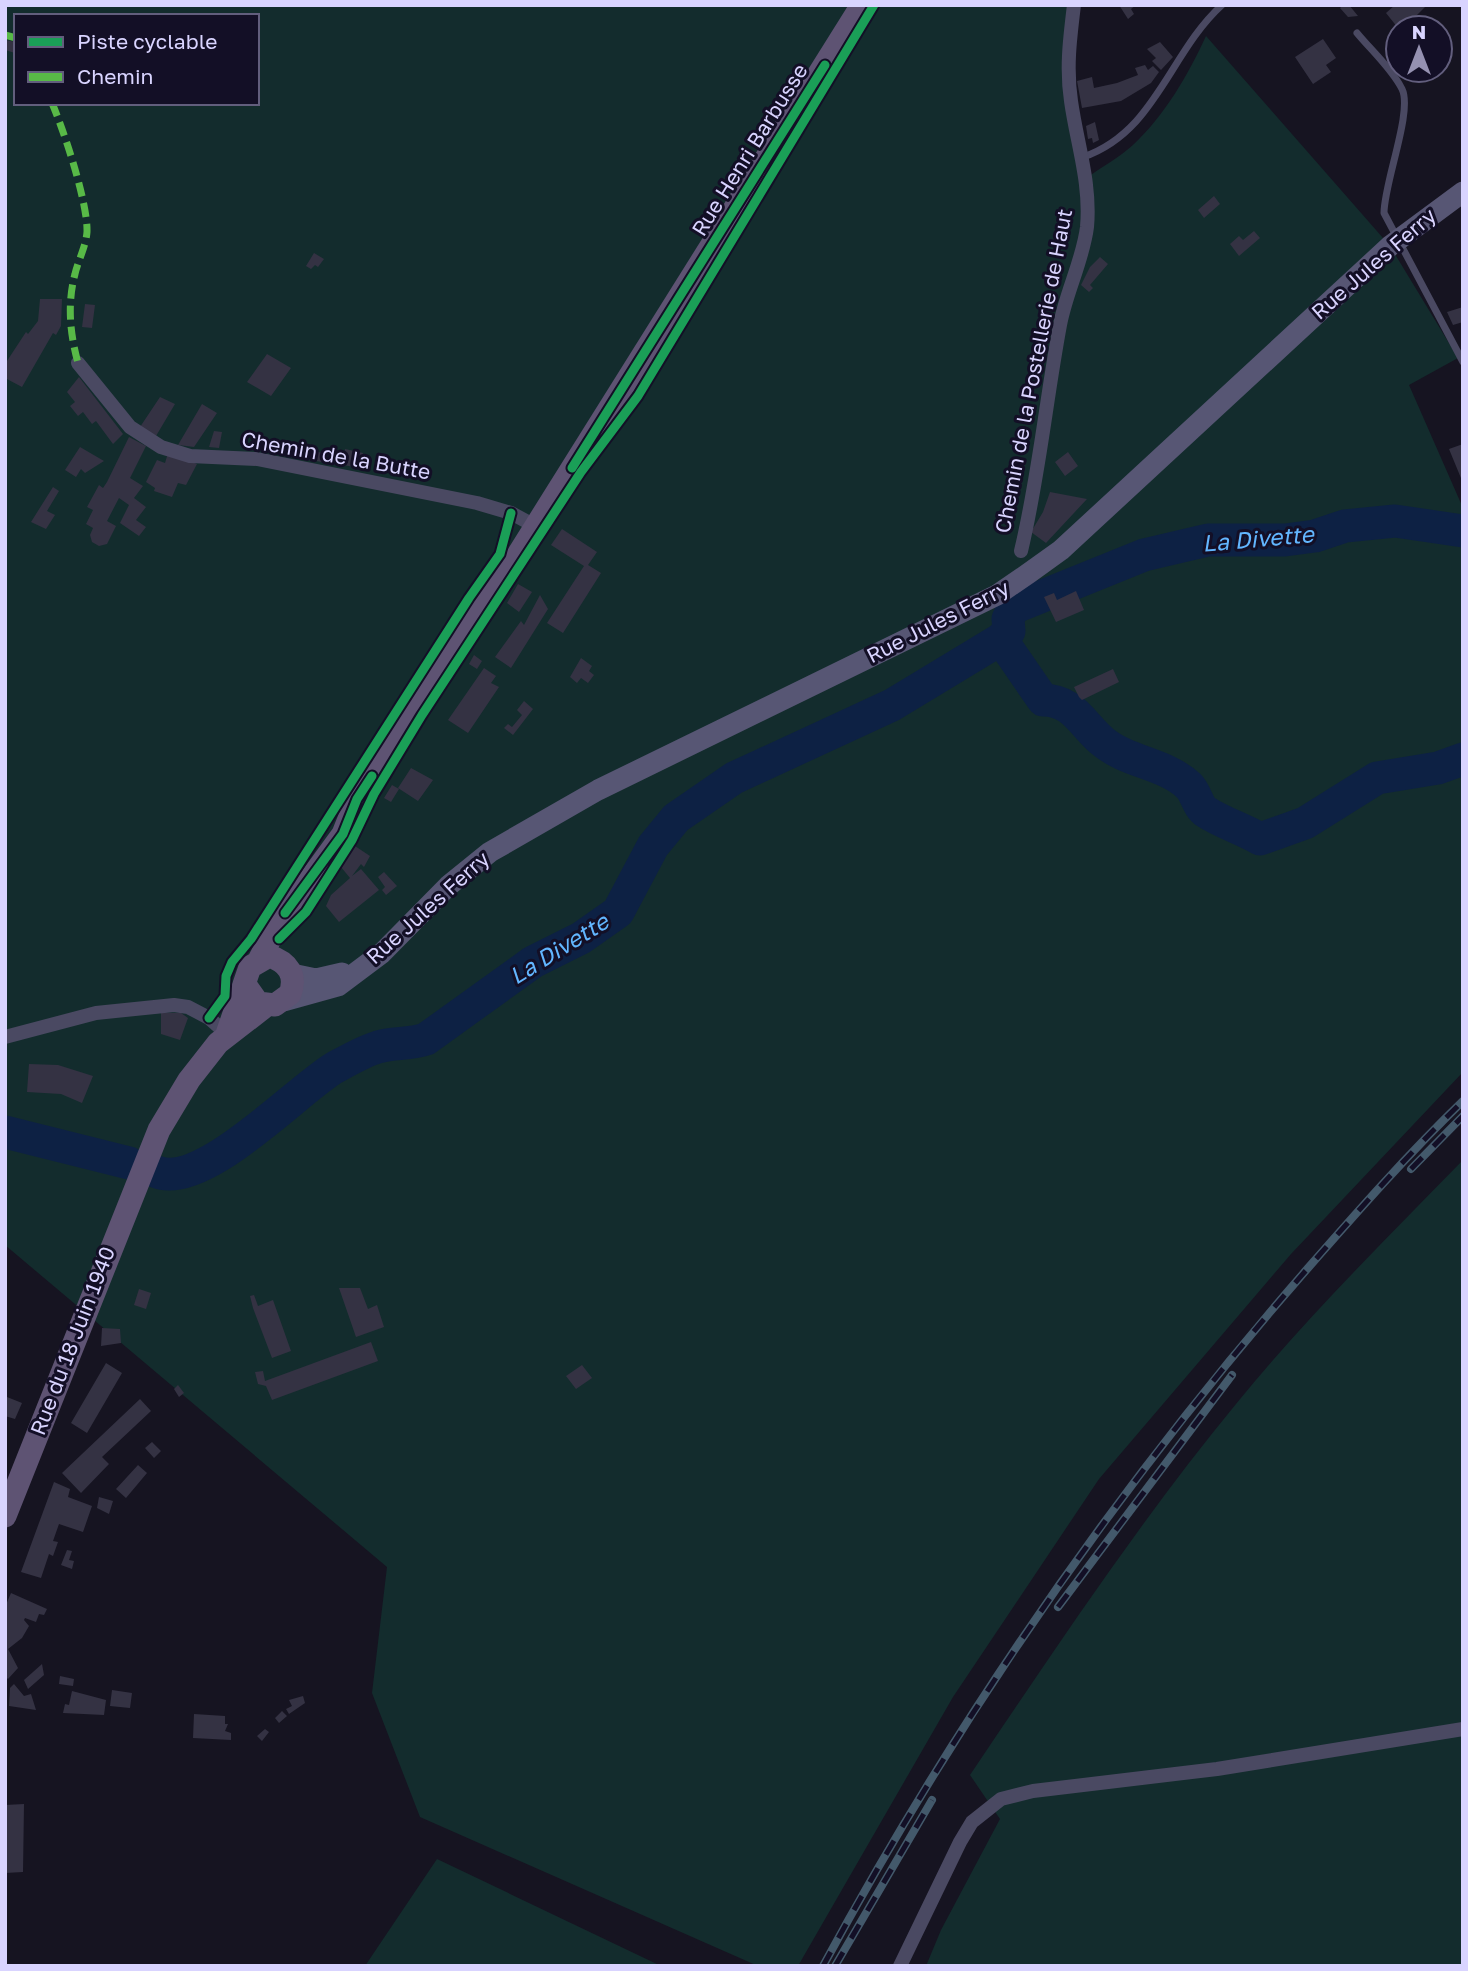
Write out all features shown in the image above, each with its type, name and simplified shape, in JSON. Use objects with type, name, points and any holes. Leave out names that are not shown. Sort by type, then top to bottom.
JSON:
[{"type":"main road","name":"Rue Henri Barbusse","points":[[276,964],[285,913],[343,834],[357,799],[372,775],[489,590],[514,561],[862,5]]},
{"type":"main road","name":"Rue Jules Ferry","points":[[275,1003],[338,986],[382,953],[448,886],[490,852],[534,824],[997,594],[1029,573],[1061,550],[1397,240],[1463,192]]},
{"type":"main road","name":"Rue Jules Ferry","points":[[276,964],[316,979],[358,970]]},
{"type":"main road","points":[[226,1034],[275,1003],[293,986],[276,964],[246,976],[250,996],[275,1003]]},
{"type":"main road","points":[[226,1034],[246,986]]},
{"type":"main road","name":"Rue du 18 Juin 1940","points":[[5,1516],[159,1130],[189,1080],[226,1034]]},
{"type":"street","name":"Chemin de la Postellerie de Haut","points":[[1021,551],[1031,510],[1060,323],[1087,229],[1087,177],[1068,76],[1074,5]]},
{"type":"street","name":"Chemin de la Butte","points":[[78,363],[130,427],[160,447],[190,456],[257,459],[477,503],[511,513],[535,526]]},
{"type":"street","points":[[5,1037],[96,1013],[174,1005],[188,1007],[209,1018],[226,1034]]},
{"type":"street","points":[[900,1966],[972,1822],[1001,1799],[1033,1791],[1217,1769],[1463,1729]]},
{"type":"lane","points":[[1083,157],[1105,150],[1144,115],[1194,37],[1222,5]]},
{"type":"lane","points":[[1357,33],[1403,90],[1405,113],[1384,198],[1384,213],[1463,362]]},
{"type":"green space","points":[[5,5],[1074,5],[1068,47],[1088,177],[1128,149],[1145,133],[1183,80],[1206,36],[1390,246],[1458,358],[1409,385],[1463,508],[1463,1072],[1291,1254],[1099,1479],[953,1697],[798,1966],[758,1966],[420,1817],[372,1693],[387,1567],[5,1245]]},
{"type":"green space","points":[[1463,1160],[1463,1966],[926,1966],[941,1930],[1000,1819],[970,1775],[1132,1540],[1236,1404],[1318,1310]]},
{"type":"green space","points":[[437,1859],[661,1966],[365,1966]]},
{"type":"building","points":[[1119,5],[1136,5],[1131,9],[1134,14],[1128,19]]},
{"type":"building","points":[[1349,5],[1358,16],[1348,17],[1340,8]]},
{"type":"building","points":[[1395,5],[1427,5],[1418,14],[1386,13]]},
{"type":"building","points":[[1323,39],[1336,58],[1326,65],[1331,72],[1313,84],[1295,57]]},
{"type":"building","points":[[5,40],[14,42],[14,53],[5,50]]},
{"type":"building","points":[[1160,42],[1173,57],[1161,70],[1152,61],[1156,58],[1147,49]]},
{"type":"building","points":[[1145,65],[1148,70],[1153,66],[1159,72],[1151,83],[1121,101],[1082,108],[1077,81],[1092,77],[1094,88],[1117,83],[1138,75],[1135,68]]},
{"type":"building","points":[[1095,122],[1099,140],[1093,143],[1092,138],[1088,139],[1086,126]]},
{"type":"building","points":[[1214,196],[1220,204],[1204,218],[1198,210]]},
{"type":"building","points":[[1254,231],[1260,238],[1239,256],[1230,244],[1239,236],[1243,240]]},
{"type":"building","points":[[314,253],[324,259],[318,267],[315,265],[311,269],[306,266]]},
{"type":"building","points":[[1100,257],[1108,264],[1090,285],[1093,288],[1089,292],[1081,285],[1090,267]]},
{"type":"building","points":[[40,299],[62,299],[61,326],[56,335],[53,333],[22,387],[5,378],[5,364],[26,332],[28,334],[38,321]]},
{"type":"building","points":[[85,304],[95,305],[92,328],[82,327]]},
{"type":"building","points":[[1463,307],[1463,322],[1453,325],[1447,312]]},
{"type":"building","points":[[267,354],[291,368],[271,396],[247,382]]},
{"type":"building","points":[[79,377],[123,434],[113,444],[96,421],[92,424],[83,412],[78,416],[70,406],[75,402],[67,392]]},
{"type":"building","points":[[160,397],[175,404],[156,436],[140,427]]},
{"type":"building","points":[[202,404],[217,413],[194,447],[178,445]]},
{"type":"building","points":[[214,431],[222,432],[219,448],[209,447]]},
{"type":"building","points":[[129,437],[146,446],[130,478],[143,486],[134,498],[146,507],[136,520],[146,527],[139,536],[120,523],[129,505],[119,498],[107,521],[116,526],[107,544],[99,546],[92,542],[90,535],[93,528],[86,524],[93,510],[87,507],[99,485],[103,488],[107,482]]},
{"type":"building","points":[[1463,444],[1463,483],[1449,449]]},
{"type":"building","points":[[80,447],[104,461],[85,473],[81,469],[76,477],[65,470]]},
{"type":"building","points":[[345,449],[363,453],[360,468],[343,465]]},
{"type":"building","points":[[312,451],[324,453],[322,462],[311,460]]},
{"type":"building","points":[[1068,452],[1078,466],[1065,476],[1055,462]]},
{"type":"building","points":[[168,453],[197,464],[186,485],[178,483],[172,497],[154,491],[155,488],[146,482],[157,460],[165,463]]},
{"type":"building","points":[[53,487],[59,491],[47,511],[55,515],[46,529],[31,522]]},
{"type":"building","points":[[1050,492],[1087,499],[1046,543],[1031,532],[1043,512]]},
{"type":"building","points":[[562,529],[597,552],[588,565],[601,573],[563,633],[547,623],[584,566],[551,545]]},
{"type":"building","points":[[518,584],[532,592],[519,612],[507,603]]},
{"type":"building","points":[[1076,591],[1084,610],[1056,622],[1044,597],[1054,593],[1057,600]]},
{"type":"building","points":[[540,595],[548,609],[511,668],[495,657],[521,621],[524,625]]},
{"type":"building","points":[[474,655],[482,661],[477,669],[469,664]]},
{"type":"building","points":[[581,658],[592,666],[589,671],[594,675],[588,683],[581,678],[577,683],[570,677]]},
{"type":"building","points":[[484,668],[496,676],[491,683],[499,687],[468,733],[448,720]]},
{"type":"building","points":[[1113,669],[1119,682],[1082,700],[1079,697],[1074,687]]},
{"type":"building","points":[[524,701],[533,709],[513,735],[504,728],[508,724],[512,727],[522,715],[517,710]]},
{"type":"building","points":[[411,768],[433,780],[418,801],[398,788]]},
{"type":"building","points":[[392,785],[399,789],[391,802],[384,798]]},
{"type":"building","points":[[355,846],[370,856],[364,867],[361,864],[352,876],[361,869],[379,890],[339,922],[326,906],[331,895],[350,878],[341,867]]},
{"type":"building","points":[[384,872],[397,886],[386,895],[382,890],[385,887],[378,877]]},
{"type":"building","points":[[161,1013],[181,1013],[188,1018],[180,1040],[161,1034]]},
{"type":"building","points":[[29,1064],[58,1065],[93,1076],[82,1103],[61,1094],[27,1092]]},
{"type":"building","points":[[339,1288],[360,1288],[368,1309],[377,1305],[384,1327],[356,1337]]},
{"type":"building","points":[[139,1289],[151,1293],[146,1309],[134,1305]]},
{"type":"building","points":[[254,1295],[258,1306],[273,1300],[291,1351],[272,1358],[253,1308],[250,1296]]},
{"type":"building","points":[[102,1328],[120,1329],[121,1343],[101,1346]]},
{"type":"building","points":[[371,1342],[378,1361],[272,1400],[266,1386],[258,1384],[255,1372],[263,1371],[265,1381]]},
{"type":"building","points":[[106,1363],[122,1373],[87,1433],[71,1423]]},
{"type":"building","points":[[582,1365],[592,1378],[576,1389],[566,1376]]},
{"type":"building","points":[[178,1385],[184,1393],[179,1397],[174,1389]]},
{"type":"building","points":[[7,1397],[22,1403],[15,1419],[5,1416]]},
{"type":"building","points":[[140,1399],[151,1411],[102,1457],[109,1464],[81,1493],[62,1473]]},
{"type":"building","points":[[152,1442],[161,1451],[154,1458],[145,1448]]},
{"type":"building","points":[[138,1465],[147,1473],[126,1498],[116,1489]]},
{"type":"building","points":[[54,1482],[70,1489],[68,1497],[92,1506],[83,1532],[59,1524],[53,1541],[58,1542],[53,1556],[49,1554],[41,1578],[21,1572]]},
{"type":"building","points":[[99,1497],[113,1501],[109,1514],[97,1508]]},
{"type":"building","points":[[67,1550],[72,1551],[69,1560],[74,1561],[72,1569],[61,1565]]},
{"type":"building","points":[[11,1593],[47,1609],[44,1615],[39,1614],[36,1622],[25,1618],[29,1626],[22,1638],[8,1649],[18,1668],[8,1679],[5,1676],[5,1607]]},
{"type":"building","points":[[42,1664],[44,1675],[28,1689],[24,1680]]},
{"type":"building","points":[[60,1676],[74,1679],[73,1686],[59,1684]]},
{"type":"building","points":[[14,1684],[24,1696],[31,1694],[36,1710],[9,1706],[10,1688]]},
{"type":"building","points":[[112,1690],[132,1693],[130,1708],[110,1706]]},
{"type":"building","points":[[72,1691],[106,1700],[104,1715],[63,1713],[65,1704],[69,1705]]},
{"type":"building","points":[[303,1696],[305,1703],[289,1714],[286,1709],[292,1706],[289,1700]]},
{"type":"building","points":[[282,1711],[287,1716],[279,1723],[275,1718]]},
{"type":"building","points":[[194,1714],[225,1716],[225,1724],[228,1724],[225,1731],[231,1733],[231,1740],[193,1738]]},
{"type":"building","points":[[265,1729],[269,1732],[262,1741],[257,1736]]},
{"type":"building","points":[[24,1804],[23,1872],[5,1873],[5,1805]]},
{"type":"waterway","name":"La Divette","points":[[157,1172],[176,1174],[199,1167],[248,1135],[334,1068],[378,1047],[426,1039],[533,962],[581,938],[618,912],[653,846],[676,818],[734,778],[892,705],[1001,639],[1009,631],[1008,619],[1013,608],[1144,555],[1208,540],[1285,540],[1315,536],[1345,526],[1395,521],[1463,531]]},
{"type":"waterway","name":"La Divette","points":[[1001,639],[1043,700],[1070,708],[1112,748],[1179,778],[1189,786],[1206,812],[1260,839],[1305,823],[1377,778],[1438,768],[1463,759]]},
{"type":"waterway","name":"La Divette","points":[[5,1132],[129,1163]]},
{"type":"railway","points":[[823,1966],[875,1873],[987,1692],[1108,1517],[1239,1349],[1308,1268],[1403,1162],[1463,1101]]},
{"type":"railway","points":[[1411,1169],[1463,1116]]},
{"type":"railway","points":[[1058,1607],[1232,1375]]},
{"type":"railway","points":[[835,1966],[932,1800]]},
{"type":"marked path","points":[[5,35],[14,37]]},
{"type":"marked path","points":[[53,105],[74,167],[86,219],[87,232],[75,274],[70,308],[71,330],[78,363]]},
{"type":"cycle path","points":[[279,939],[306,912],[352,840],[374,794],[422,715],[581,472],[638,396],[874,5]]},
{"type":"cycle path","points":[[572,468],[825,65]]},
{"type":"cycle path","points":[[209,1018],[225,996],[226,976],[232,962],[251,939],[469,598],[500,554],[511,513]]},
{"type":"cycle path","points":[[285,913],[343,834],[357,799],[372,776]]}]
